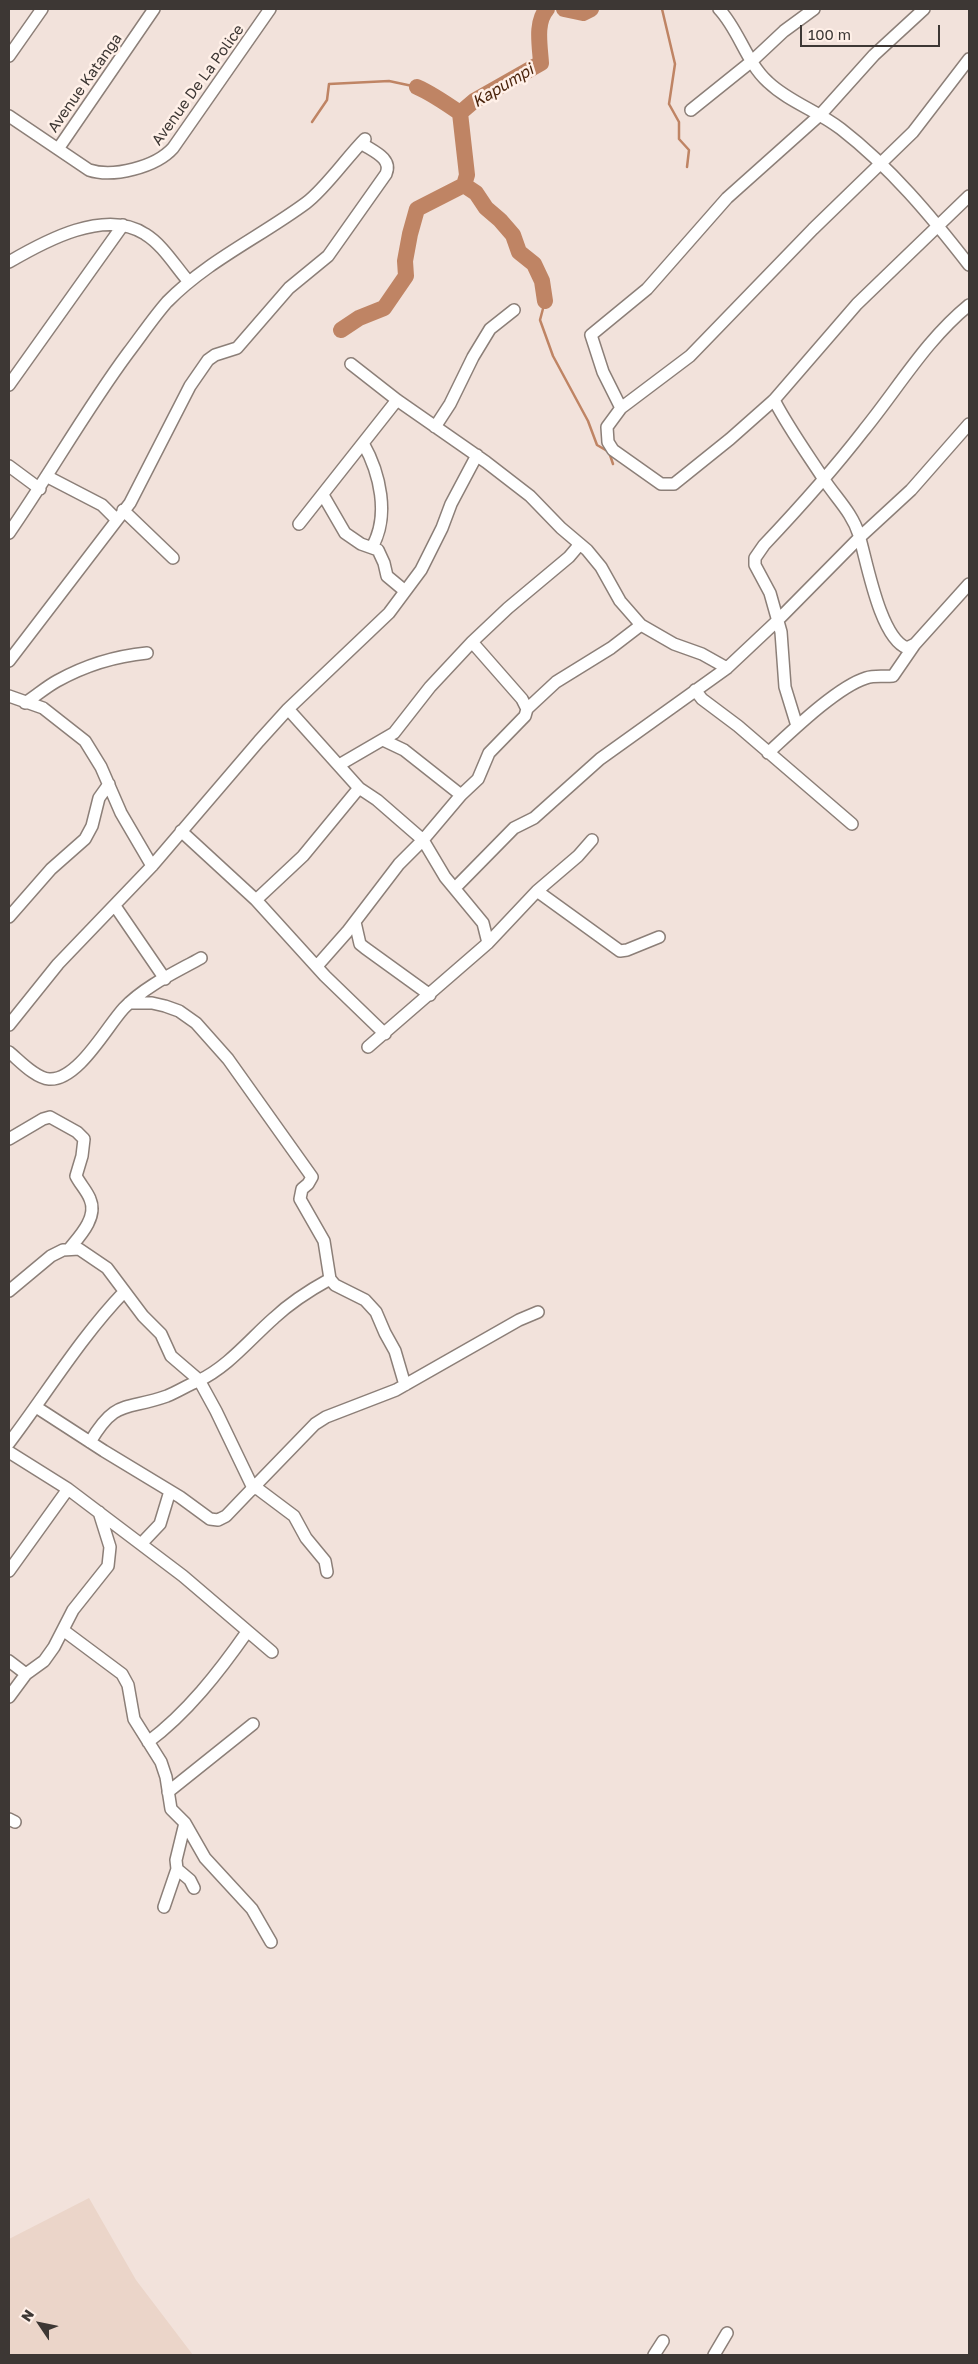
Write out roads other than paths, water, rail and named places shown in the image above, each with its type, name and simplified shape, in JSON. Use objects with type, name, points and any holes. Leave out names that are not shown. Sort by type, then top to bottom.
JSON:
[{"type":"street","points":[[9,56],[42,9]]},
{"type":"street","name":"Avenue Katanga","points":[[58,149],[154,9]]},
{"type":"street","name":"Avenue De La Police","points":[[9,116],[89,170],[97,173],[106,174],[127,170],[161,160],[173,148],[270,9]]},
{"type":"street","points":[[719,9],[733,26],[752,61],[767,81],[798,103],[821,114],[855,140],[908,190],[969,265]]},
{"type":"street","points":[[692,110],[752,61],[784,31],[814,9]]},
{"type":"street","points":[[621,408],[603,372],[590,335],[647,289],[727,198],[821,114],[879,50],[924,9]]},
{"type":"street","points":[[969,59],[913,132],[813,229],[690,356],[621,408],[606,427],[608,442],[614,450],[637,469],[660,484],[674,484],[730,439],[774,400],[857,304],[969,196]]},
{"type":"street","points":[[9,533],[48,478],[108,381],[167,303],[189,282],[215,262],[307,202],[363,141],[386,160],[388,166],[386,174],[328,256],[289,288],[237,348],[215,355],[202,368],[190,386],[142,482],[120,515],[9,661]]},
{"type":"street","points":[[9,262],[73,231],[108,223],[137,229],[151,238],[189,282]]},
{"type":"street","points":[[9,385],[123,225]]},
{"type":"street","points":[[797,726],[785,687],[781,632],[770,593],[754,565],[755,558],[764,545],[865,429],[894,388],[947,323],[969,305]]},
{"type":"street","points":[[435,427],[450,404],[473,357],[490,329],[514,310]]},
{"type":"street","points":[[351,364],[397,400],[477,455],[526,492],[601,566],[620,601],[641,624],[674,644],[702,654],[727,668]]},
{"type":"street","points":[[299,524],[397,400]]},
{"type":"street","points":[[774,400],[795,439],[849,513],[860,537],[867,568],[886,623],[899,645],[907,648],[915,644]]},
{"type":"street","points":[[456,888],[510,832],[534,818],[600,759],[727,668],[778,621],[860,537],[929,472],[969,424]]},
{"type":"street","points":[[364,443],[375,469],[381,511],[381,529],[372,547]]},
{"type":"street","points":[[9,1025],[58,964],[152,866],[288,710],[389,613],[420,570],[442,528],[451,504],[477,455]]},
{"type":"street","points":[[9,466],[40,489]]},
{"type":"street","points":[[48,478],[120,515],[173,558]]},
{"type":"street","points":[[323,495],[345,533],[360,544],[378,550],[387,576],[405,591]]},
{"type":"street","points":[[339,765],[383,740],[402,726],[430,687],[472,642],[508,608],[569,557],[580,544]]},
{"type":"street","points":[[768,753],[797,726],[825,704],[864,678],[893,676],[915,644],[969,584]]},
{"type":"street","points":[[317,966],[355,922],[399,864],[423,840],[461,795],[478,779],[489,753],[525,716],[527,709],[556,682],[611,648],[641,624]]},
{"type":"street","points":[[472,642],[516,692],[527,709]]},
{"type":"street","points":[[25,703],[57,681],[77,671],[128,655],[147,653]]},
{"type":"street","points":[[696,690],[702,699],[738,726],[852,824]]},
{"type":"street","points":[[9,696],[49,712],[85,741],[109,784],[121,813],[152,866]]},
{"type":"street","points":[[288,710],[359,788],[377,800],[423,840],[439,868],[483,923],[488,943]]},
{"type":"street","points":[[383,740],[404,750],[461,795]]},
{"type":"street","points":[[9,917],[51,869],[85,839],[92,826],[99,798],[109,784]]},
{"type":"street","points":[[256,900],[303,856],[359,788]]},
{"type":"street","points":[[181,831],[256,900],[317,966],[385,1034]]},
{"type":"street","points":[[368,1047],[488,943],[537,890],[578,856],[592,840]]},
{"type":"street","points":[[537,890],[620,950],[627,950],[659,936]]},
{"type":"street","points":[[115,906],[165,979]]},
{"type":"street","points":[[355,922],[356,933],[365,948],[430,995]]},
{"type":"street","points":[[9,1052],[42,1077],[57,1078],[90,1056],[97,1042],[129,1003],[201,958]]},
{"type":"street","points":[[129,1003],[152,1003],[179,1011],[201,1028],[228,1059],[312,1177],[302,1189],[300,1199],[324,1241],[330,1278],[335,1285],[364,1300],[376,1312],[384,1333],[395,1351],[404,1385]]},
{"type":"street","points":[[9,1140],[42,1119],[50,1117],[77,1132],[84,1139],[82,1156],[76,1176],[90,1199],[92,1207],[85,1229],[70,1248],[51,1256],[9,1291]]},
{"type":"street","points":[[70,1248],[79,1249],[107,1268],[124,1292],[160,1334],[171,1356],[199,1380],[253,1488],[258,1489],[294,1516],[306,1538],[324,1562],[327,1572]]},
{"type":"street","points":[[90,1442],[111,1413],[126,1406],[169,1395],[199,1380],[229,1360],[293,1302],[330,1278]]},
{"type":"street","points":[[9,1443],[93,1327],[124,1292]]},
{"type":"street","points":[[36,1407],[170,1491],[210,1519],[218,1520],[230,1514],[315,1424],[326,1417],[370,1401],[404,1385],[519,1320],[538,1312]]},
{"type":"street","points":[[9,1452],[68,1489],[195,1585],[272,1652]]},
{"type":"street","points":[[9,1571],[68,1489]]},
{"type":"street","points":[[141,1544],[160,1524],[170,1491]]},
{"type":"street","points":[[9,1697],[26,1674],[44,1661],[73,1610],[108,1566],[111,1557],[110,1547],[99,1512]]},
{"type":"street","points":[[63,1630],[122,1674],[128,1685],[134,1720],[161,1762],[166,1777],[171,1809],[185,1823],[205,1858],[252,1909],[271,1942]]},
{"type":"street","points":[[148,1742],[184,1710],[226,1662],[247,1632]]},
{"type":"street","points":[[9,1661],[26,1674]]},
{"type":"street","points":[[168,1792],[254,1724]]},
{"type":"street","points":[[164,1907],[177,1869],[176,1860],[185,1823]]},
{"type":"street","points":[[177,1869],[190,1880],[194,1888]]},
{"type":"street","points":[[714,2355],[727,2333]]},
{"type":"street","points":[[654,2355],[663,2342]]},
{"type":"waterway","name":"Kapumpi","points":[[417,87],[460,113],[474,101],[541,63],[540,27],[543,14],[547,9]]},
{"type":"waterway","name":"Kapumpi","points":[[564,9],[583,13],[591,9]]},
{"type":"waterway","points":[[662,9],[675,64],[669,104],[679,122],[679,139],[689,150],[687,167]]},
{"type":"waterway","points":[[312,122],[327,100],[329,84],[389,81],[417,87]]},
{"type":"waterway","points":[[460,113],[467,175],[464,185],[476,193],[486,208],[500,220],[513,235],[519,252],[534,264],[542,281],[545,301]]},
{"type":"waterway","points":[[341,330],[359,318],[384,308],[406,276],[405,261],[417,209],[464,185]]},
{"type":"waterway","points":[[545,301],[540,320],[553,356],[588,421],[597,445],[609,452],[613,464]]}]
